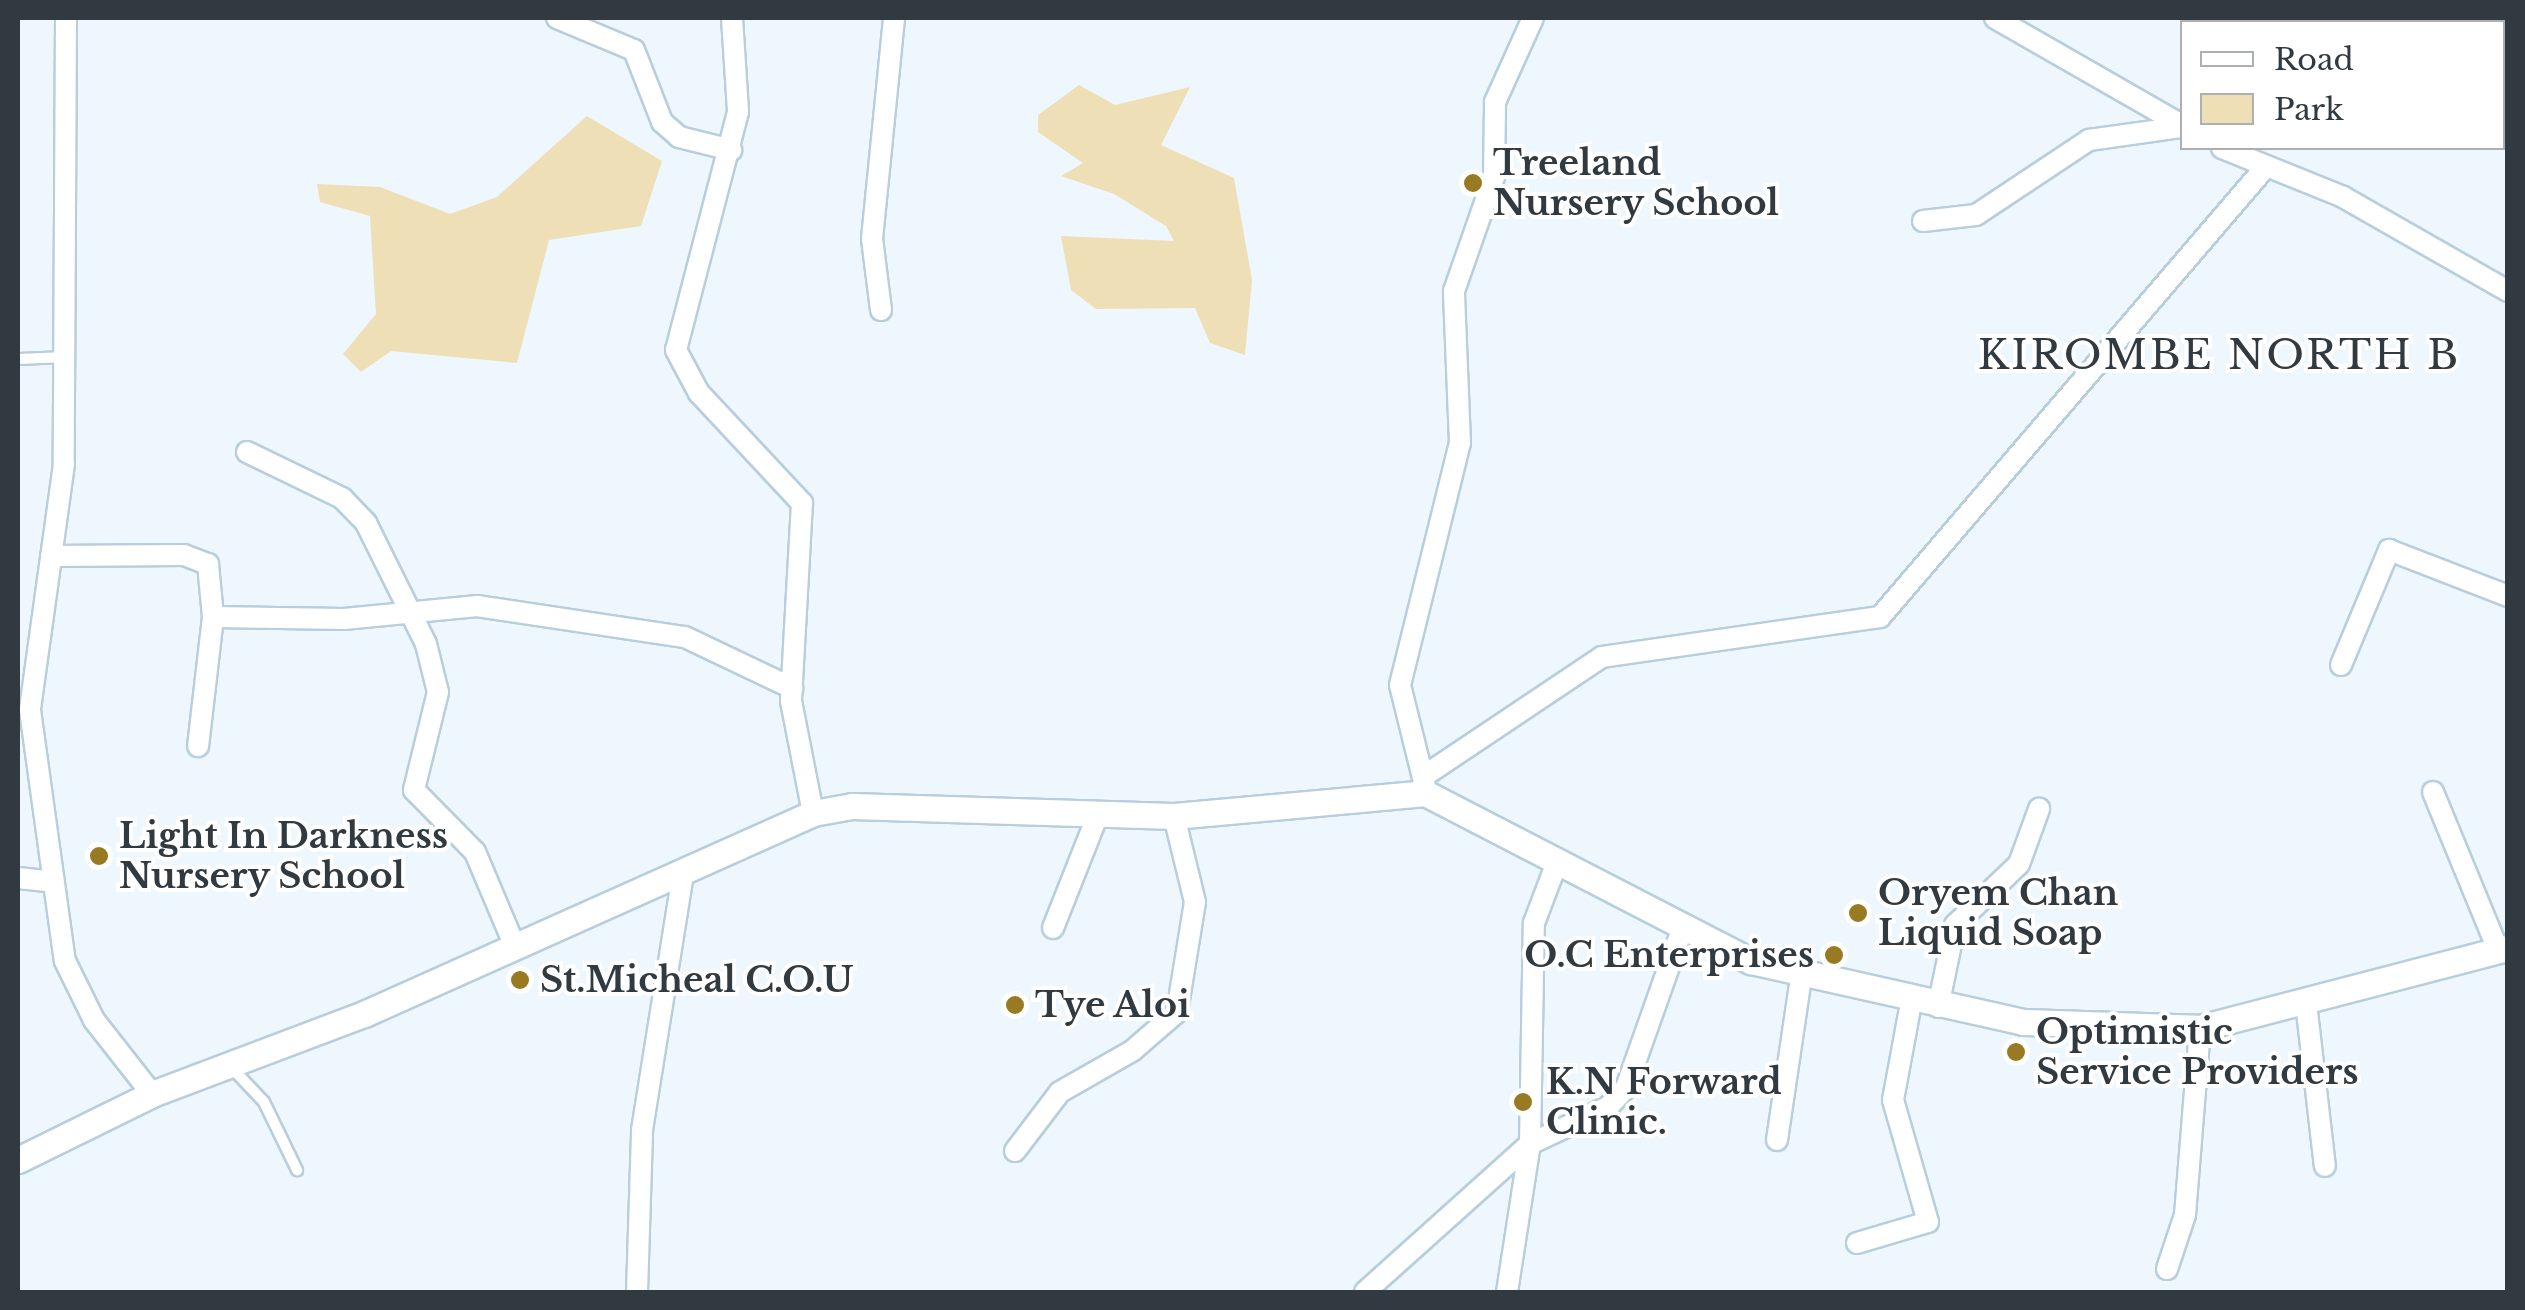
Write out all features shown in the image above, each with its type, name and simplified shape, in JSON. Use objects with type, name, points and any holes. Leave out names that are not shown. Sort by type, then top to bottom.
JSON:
[{"type":"street","points":[[66,18],[66,357],[51,556],[30,674],[50,881],[77,992],[152,1094]]},
{"type":"street","points":[[557,18],[634,50],[655,108],[679,137],[731,150]]},
{"type":"street","points":[[732,18],[740,85],[731,150],[676,350],[699,393],[802,503],[792,688],[812,814]]},
{"type":"street","points":[[881,310],[872,240],[894,18]]},
{"type":"street","points":[[1533,18],[1495,102],[1494,177],[1454,291],[1460,443],[1400,684],[1424,785],[1682,930],[1802,977],[1911,1003],[2114,1029],[2200,1028],[2503,949],[2433,792]]},
{"type":"street","points":[[1995,18],[2180,125]]},
{"type":"street","points":[[1923,221],[1976,215],[2090,140],[2180,126]]},
{"type":"street","points":[[2226,150],[2263,170],[2343,198],[2508,291]]},
{"type":"street","points":[[18,1160],[152,1094],[516,948],[812,814],[852,806],[1097,817],[1174,816],[1424,785],[1602,657],[1880,617],[2263,170]]},
{"type":"street","points":[[247,452],[358,512],[411,610],[438,692],[414,790],[475,852],[516,948]]},
{"type":"street","points":[[2341,665],[2388,550],[2508,596]]},
{"type":"street","points":[[51,556],[200,561],[212,578],[212,618],[198,746]]},
{"type":"street","points":[[212,618],[411,610],[452,604],[685,637],[792,688]]},
{"type":"street","points":[[1938,1007],[1955,925],[2019,864],[2040,809]]},
{"type":"street","points":[[1015,1151],[1060,1092],[1177,1012],[1195,902],[1174,816]]},
{"type":"street","points":[[1054,928],[1097,817]]},
{"type":"street","points":[[1508,1292],[1530,1144],[1534,923],[1557,862]]},
{"type":"street","points":[[637,1292],[642,1130],[683,874]]},
{"type":"street","points":[[18,878],[50,881]]},
{"type":"street","points":[[1365,1292],[1530,1144],[1608,1106],[1626,1088],[1682,930]]},
{"type":"street","points":[[1777,1140],[1802,977]]},
{"type":"street","points":[[1857,1243],[1928,1222],[1893,1107],[1911,1003]]},
{"type":"street","points":[[2306,1003],[2325,1166]]},
{"type":"street","points":[[2167,1269],[2185,1215],[2200,1028]]},
{"type":"lane","points":[[18,359],[66,357]]},
{"type":"lane","points":[[228,1064],[264,1102],[298,1170]]},
{"type":"green space","points":[[1079,85],[1115,105],[1190,87],[1161,145],[1234,178],[1252,280],[1245,355],[1210,343],[1195,308],[1096,309],[1071,290],[1061,236],[1174,241],[1166,226],[1114,194],[1061,176],[1083,163],[1038,132],[1038,115]]},
{"type":"green space","points":[[587,116],[662,161],[641,226],[549,240],[517,363],[391,351],[361,372],[343,354],[376,314],[370,216],[320,202],[317,184],[380,187],[450,214],[497,197]]},
{"type":"place","name":"Treeland Nursery School","points":[[1473,183]]},
{"type":"place","name":"Light In Darkness Nursery School","points":[[99,856]]},
{"type":"place","name":"Oryem Chan Liquid Soap","points":[[1858,913]]},
{"type":"place","name":"O.C Enterprises","points":[[1834,955]]},
{"type":"place","name":"St.Micheal C.O.U","points":[[520,980]]},
{"type":"place","name":"Tye Aloi","points":[[1015,1005]]},
{"type":"place","name":"Optimistic Service Providers","points":[[2016,1052]]},
{"type":"place","name":"K.N Forward Clinic.","points":[[1523,1102]]},
{"type":"district","name":"KIROMBE NORTH B","points":[[2219,355]]}]
